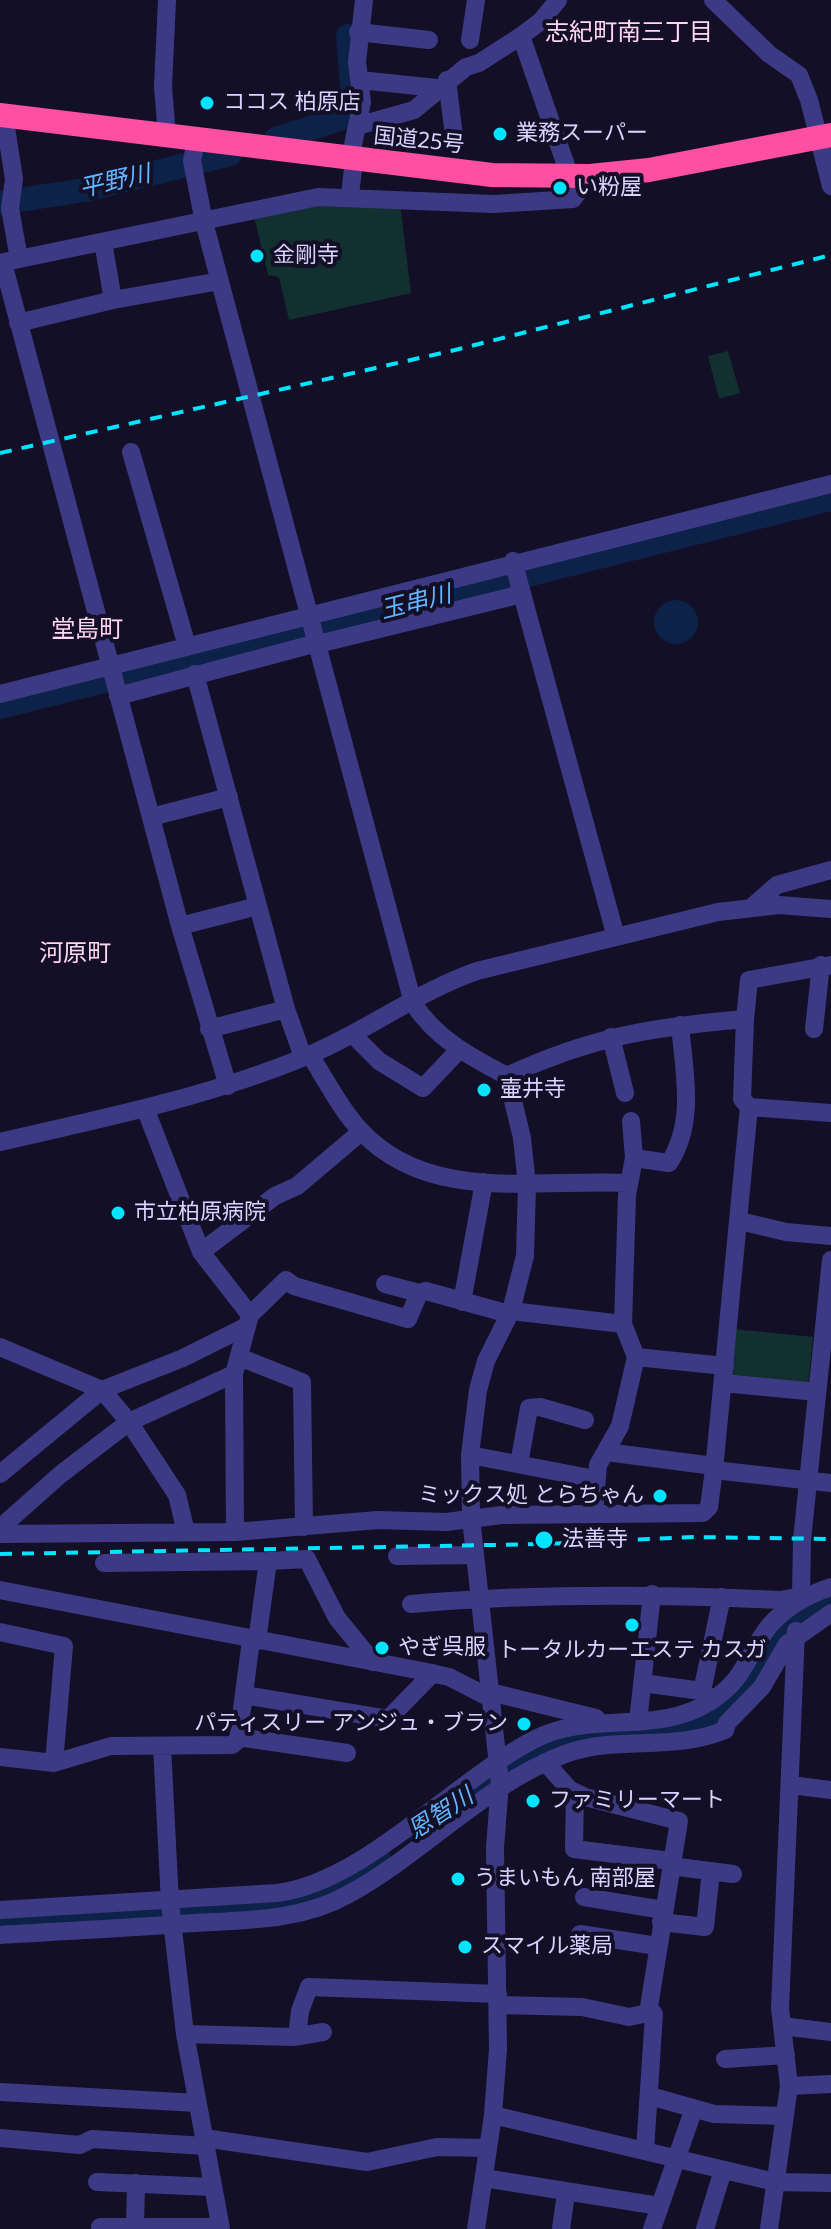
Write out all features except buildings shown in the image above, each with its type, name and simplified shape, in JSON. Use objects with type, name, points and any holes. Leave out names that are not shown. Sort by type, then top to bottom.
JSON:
[{"type":"highway","name":"国道25号","points":[[1,113],[167,136],[194,157],[352,159],[492,175],[580,176],[697,163],[825,136]]},
{"type":"street","points":[[167,0],[163,87],[167,136]]},
{"type":"street","points":[[350,195],[352,159],[362,102],[358,32],[364,0],[356,0]]},
{"type":"street","points":[[470,40],[473,0]]},
{"type":"street","points":[[357,126],[414,110],[442,84],[541,21],[558,0]]},
{"type":"street","points":[[713,0],[769,54],[799,75],[825,136],[831,186]]},
{"type":"street","points":[[358,32],[429,40]]},
{"type":"street","points":[[7,262],[318,197],[350,195],[546,203],[573,199],[580,176],[521,36]]},
{"type":"street","points":[[360,80],[442,84]]},
{"type":"street","points":[[442,84],[455,144]]},
{"type":"street","points":[[1,113],[14,179],[7,262],[18,326],[180,926],[228,1086]]},
{"type":"street","points":[[194,157],[204,222],[413,1003],[422,1017],[458,1051],[507,1076],[611,1037],[680,1025],[745,1019]]},
{"type":"street","points":[[103,242],[113,300]]},
{"type":"street","points":[[0,333],[113,300],[220,281]]},
{"type":"street","points":[[131,452],[187,646]]},
{"type":"street","points":[[0,694],[195,674],[514,565],[831,484]]},
{"type":"street","points":[[514,565],[616,937]]},
{"type":"street","points":[[114,682],[187,646],[315,633],[521,592]]},
{"type":"street","points":[[195,674],[286,1009],[307,1056],[361,1132],[395,1158],[428,1174],[527,1185],[629,1183]]},
{"type":"street","points":[[151,817],[229,797]]},
{"type":"street","points":[[753,906],[777,885],[831,870]]},
{"type":"street","points":[[180,926],[258,906]]},
{"type":"street","points":[[0,1142],[228,1086],[307,1056],[413,1003],[445,983],[477,971],[753,906],[831,909]]},
{"type":"street","points":[[814,1029],[826,965],[749,980],[742,1099],[749,1107],[831,1113]]},
{"type":"street","points":[[209,1029],[286,1009]]},
{"type":"street","points":[[634,1158],[669,1163],[685,1133],[687,1105],[680,1025]]},
{"type":"street","points":[[352,1034],[379,1061],[423,1088],[458,1051]]},
{"type":"street","points":[[611,1037],[625,1093]]},
{"type":"street","points":[[476,2229],[493,2115],[498,2000],[495,1847],[500,1786],[471,1518],[470,1455],[478,1390],[486,1361],[510,1312],[525,1256],[527,1185],[522,1138],[507,1076]]},
{"type":"street","points":[[0,1531],[235,1532],[378,1520],[446,1522],[471,1518],[703,1513],[709,1507],[714,1468],[749,1107]]},
{"type":"street","points":[[145,1108],[201,1252],[249,1321]]},
{"type":"street","points":[[594,1514],[595,1479],[620,1426],[636,1357],[623,1324],[629,1183],[634,1158],[631,1121]]},
{"type":"street","points":[[201,1252],[275,1196],[297,1186],[361,1132]]},
{"type":"street","points":[[462,1302],[484,1182]]},
{"type":"street","points":[[740,1221],[831,1236]]},
{"type":"street","points":[[806,1595],[809,1480],[831,1260]]},
{"type":"street","points":[[0,1474],[102,1390],[183,1358],[249,1321],[286,1280],[294,1286],[408,1319],[419,1293]]},
{"type":"street","points":[[385,1284],[419,1293],[433,1292],[510,1312],[623,1324]]},
{"type":"street","points":[[235,1532],[236,1365],[249,1321]]},
{"type":"street","points":[[0,1347],[102,1390],[129,1422],[177,1495],[186,1532]]},
{"type":"street","points":[[636,1357],[817,1392]]},
{"type":"street","points":[[0,1531],[61,1474],[129,1422],[236,1365],[302,1382],[304,1527]]},
{"type":"street","points":[[519,1464],[529,1408],[540,1407],[585,1420]]},
{"type":"street","points":[[606,1452],[831,1483]]},
{"type":"street","points":[[470,1455],[595,1479]]},
{"type":"street","points":[[397,1556],[475,1555]]},
{"type":"street","points":[[104,1563],[307,1559],[337,1618],[373,1662]]},
{"type":"street","points":[[0,1757],[54,1763],[111,1746],[232,1745],[238,1737],[268,1561]]},
{"type":"street","points":[[0,1935],[171,1912],[318,1883],[359,1860],[498,1761],[560,1728],[609,1721],[638,1722],[678,1717],[747,1668],[769,1627],[786,1607],[806,1595],[831,1587]]},
{"type":"street","points":[[0,1590],[433,1673],[490,1695],[609,1721]]},
{"type":"street","points":[[411,1604],[480,1598],[652,1594],[722,1597],[786,1607]]},
{"type":"street","points":[[638,1722],[652,1594]]},
{"type":"street","points":[[708,1695],[722,1597]]},
{"type":"street","points":[[769,2229],[789,2086],[782,2026],[784,1890],[798,1635],[786,1607]]},
{"type":"street","points":[[0,1910],[171,1912],[270,1918],[319,1908],[348,1895],[500,1786],[545,1762],[589,1748],[670,1744],[694,1738],[704,1739],[725,1730],[727,1723],[762,1687],[787,1644],[831,1613]]},
{"type":"street","points":[[0,1632],[64,1646],[54,1763]]},
{"type":"street","points":[[244,1695],[388,1719],[433,1673]]},
{"type":"street","points":[[642,1683],[708,1695]]},
{"type":"street","points":[[238,1737],[347,1753]]},
{"type":"street","points":[[107,2228],[220,2228],[185,2034],[171,1912],[162,1746]]},
{"type":"street","points":[[545,1762],[575,1792],[679,1821],[648,2013]]},
{"type":"street","points":[[791,1785],[831,1790]]},
{"type":"street","points":[[575,1792],[574,1849],[733,1874]]},
{"type":"street","points":[[584,1897],[705,1927],[711,1871]]},
{"type":"street","points":[[580,1934],[657,1946]]},
{"type":"street","points":[[297,2036],[300,2011],[309,1987],[582,2007],[629,2017],[654,2014],[645,2150]]},
{"type":"street","points":[[782,2026],[831,2032]]},
{"type":"street","points":[[185,2034],[297,2036],[323,2032]]},
{"type":"street","points":[[725,2059],[786,2055]]},
{"type":"street","points":[[789,2086],[831,2084]]},
{"type":"street","points":[[0,2092],[197,2103]]},
{"type":"street","points":[[650,2096],[693,2111],[743,2117],[785,2116]]},
{"type":"street","points":[[652,2229],[693,2111]]},
{"type":"street","points":[[493,2115],[775,2182],[831,2183]]},
{"type":"street","points":[[0,2138],[80,2145],[92,2139],[204,2142],[367,2162],[437,2147],[488,2148]]},
{"type":"street","points":[[705,2229],[723,2170]]},
{"type":"street","points":[[484,2178],[659,2206]]},
{"type":"street","points":[[97,2182],[213,2187]]},
{"type":"street","points":[[135,2227],[136,2183]]},
{"type":"street","points":[[561,2229],[566,2193]]},
{"type":"green space","points":[[350,201],[400,204],[411,293],[289,320],[279,277],[268,275],[254,216]]},
{"type":"green space","points":[[728,351],[740,393],[719,399],[708,356]]},
{"type":"green space","points":[[734,1329],[813,1337],[808,1387],[729,1379]]},
{"type":"water","points":[[676,600],[691,607],[698,622],[691,637],[676,644],[661,637],[654,622],[661,607]]},
{"type":"waterway","name":"平野川","points":[[276,139],[349,116],[354,110],[348,36]]},
{"type":"waterway","name":"平野川","points":[[0,203],[85,190],[230,154]]},
{"type":"waterway","name":"玉串川","points":[[0,707],[831,499]]},
{"type":"waterway","name":"恩智川","points":[[418,1830],[493,1776],[554,1744],[591,1734],[675,1729],[707,1719],[746,1687],[794,1619],[816,1604],[831,1600]]},
{"type":"waterway","name":"恩智川","points":[[0,1919],[272,1904],[323,1891],[378,1857]]},
{"type":"railway","points":[[0,453],[455,350],[831,255]]},
{"type":"railway","points":[[0,1554],[544,1544],[693,1537],[831,1539]]},
{"type":"place","name":"ココス 柏原店","points":[[207,103]]},
{"type":"place","name":"業務スーパー","points":[[500,134]]},
{"type":"place","name":"い粉屋","points":[[560,188]]},
{"type":"place","name":"金剛寺","points":[[257,256]]},
{"type":"place","name":"壷井寺","points":[[484,1090]]},
{"type":"place","name":"市立柏原病院","points":[[118,1213]]},
{"type":"place","name":"ミックス処 とらちゃん","points":[[660,1496]]},
{"type":"place","name":"法善寺","points":[[544,1540]]},
{"type":"place","name":"トータルカーエステ カスガ","points":[[632,1625]]},
{"type":"place","name":"やぎ呉服","points":[[382,1648]]},
{"type":"place","name":"パティスリー アンジュ・ブラン","points":[[524,1724]]},
{"type":"place","name":"ファミリーマート","points":[[533,1801]]},
{"type":"place","name":"うまいもん 南部屋","points":[[458,1879]]},
{"type":"place","name":"スマイル薬局","points":[[465,1947]]},
{"type":"district","name":"志紀町南三丁目","points":[[629,33]]},
{"type":"district","name":"堂島町","points":[[87,630]]},
{"type":"district","name":"河原町","points":[[75,954]]}]
